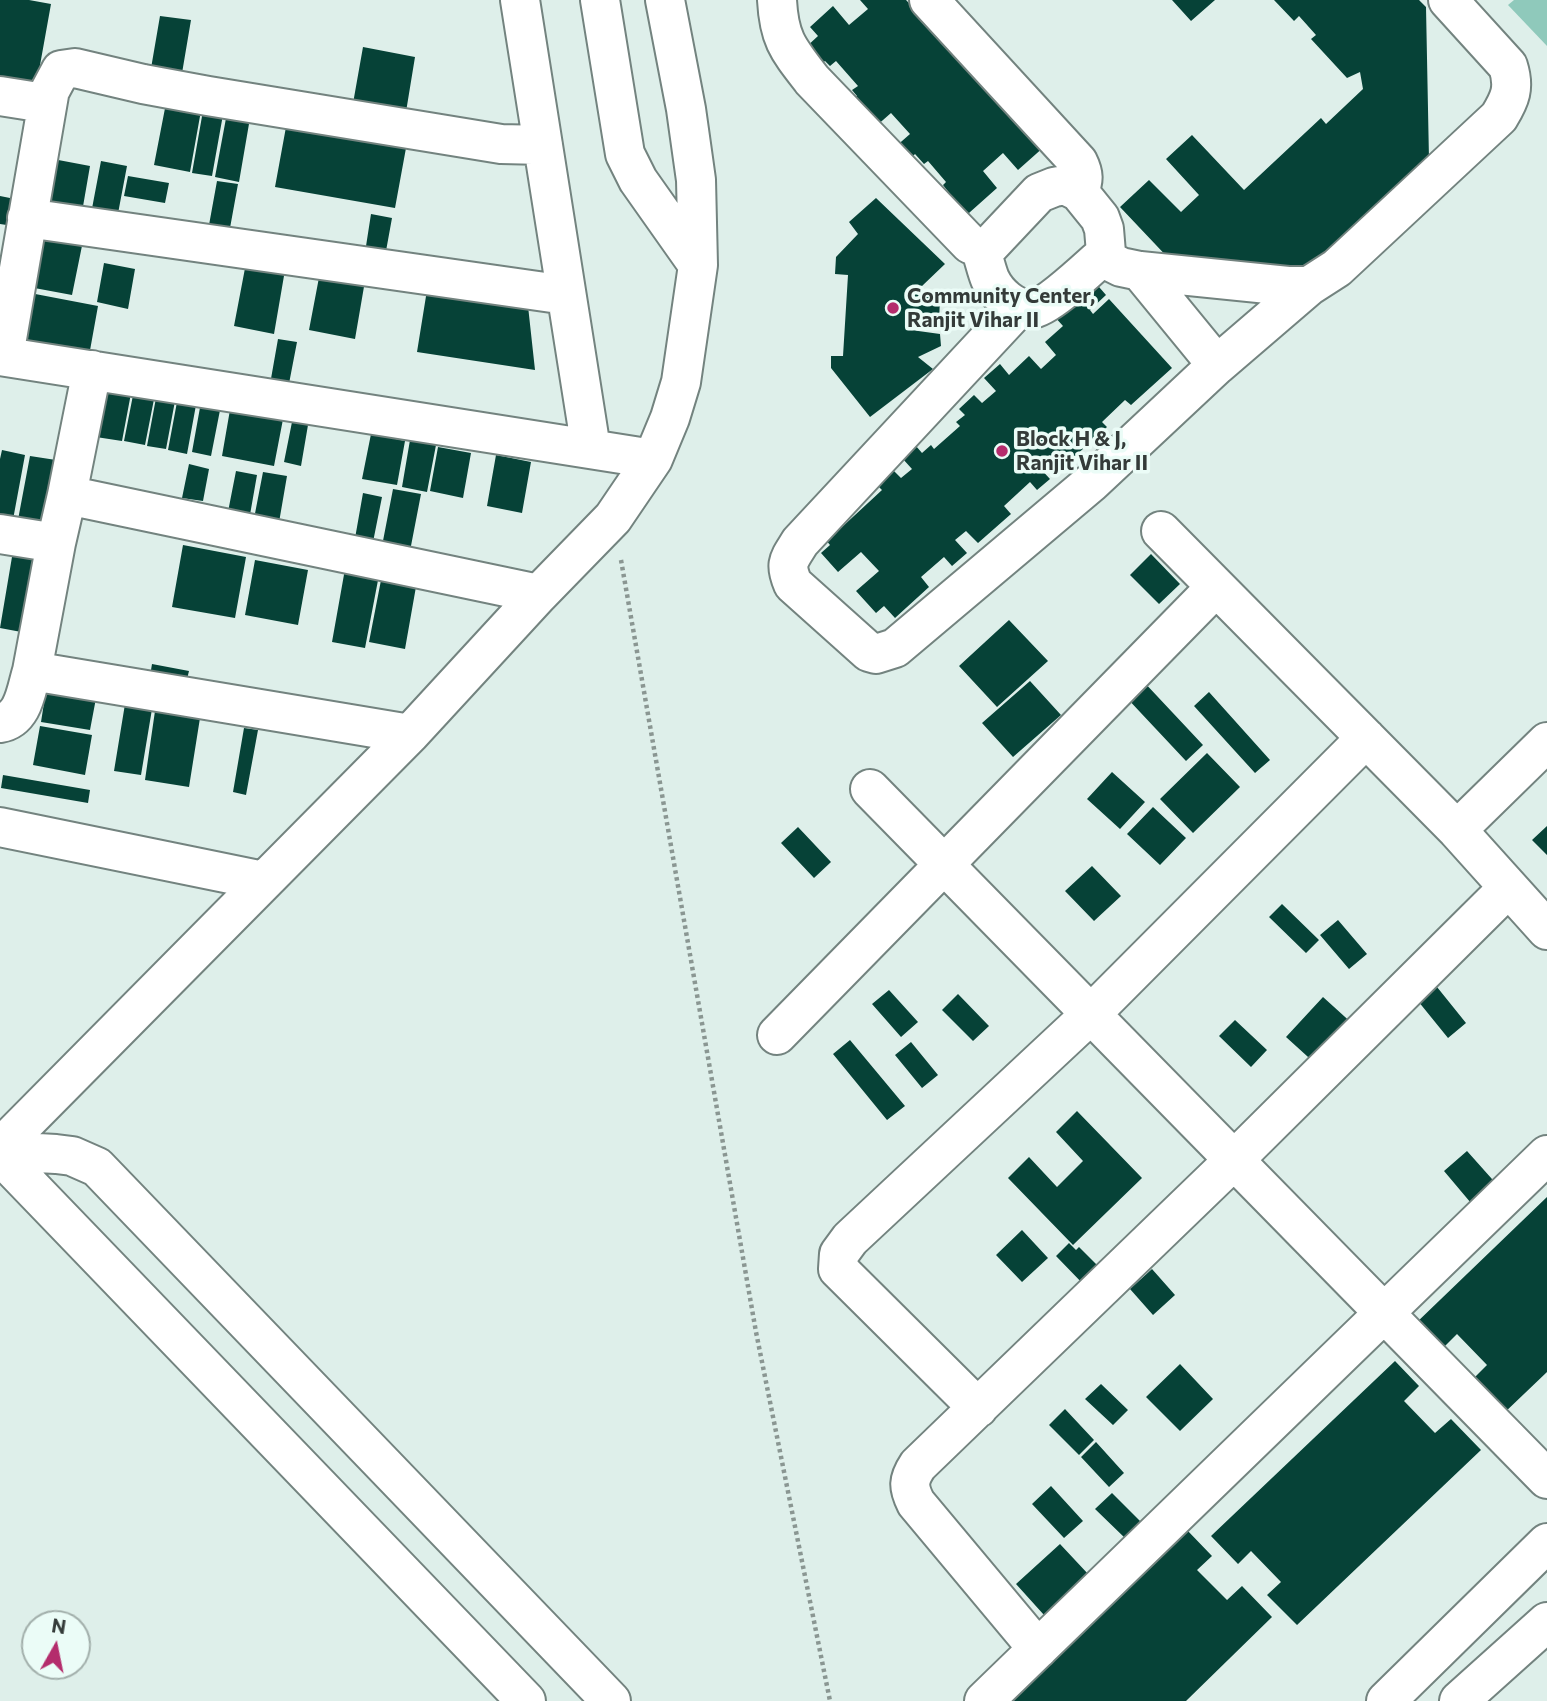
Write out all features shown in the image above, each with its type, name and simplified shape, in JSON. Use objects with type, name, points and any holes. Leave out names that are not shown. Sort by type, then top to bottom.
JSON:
[{"type":"street","points":[[520,0],[591,449]]},
{"type":"street","points":[[600,0],[625,154],[638,180],[698,265]]},
{"type":"street","points":[[0,1151],[410,734],[613,518],[653,459],[681,382],[698,265],[696,180],[686,109],[665,0]]},
{"type":"street","points":[[777,0],[778,20],[789,50],[812,79],[970,244],[980,248],[990,246],[1039,193],[1065,185],[1079,192],[1100,218],[1106,253],[1111,262],[1121,267],[1309,286]]},
{"type":"street","points":[[929,0],[1078,162],[1084,182],[1079,192]]},
{"type":"street","points":[[1019,307],[800,542],[788,560],[788,572],[793,584],[869,652],[876,654],[895,648],[1092,482],[1217,365],[1309,286],[1336,268],[1499,117],[1512,90],[1512,77],[1508,66],[1448,0]]},
{"type":"street","points":[[0,96],[38,102],[47,98],[61,70],[75,68],[221,99],[501,144],[543,145]]},
{"type":"street","points":[[48,95],[2,356],[653,459]]},
{"type":"street","points":[[27,218],[566,295]]},
{"type":"street","points":[[980,248],[991,280],[1003,297],[1019,307],[1032,309],[1055,297],[1106,253]]},
{"type":"street","points":[[1140,271],[1217,365]]},
{"type":"street","points":[[0,723],[15,716],[22,707],[32,671],[92,370]]},
{"type":"street","points":[[67,495],[539,594]]},
{"type":"street","points":[[1161,531],[1457,831],[1547,930]]},
{"type":"street","points":[[0,534],[57,543]]},
{"type":"street","points":[[777,1035],[1216,587]]},
{"type":"street","points":[[32,671],[410,734]]},
{"type":"street","points":[[978,1408],[838,1269],[839,1254],[850,1239],[1091,1014],[1366,738]]},
{"type":"street","points":[[1457,831],[1547,742]]},
{"type":"street","points":[[870,789],[1547,1479]]},
{"type":"street","points":[[0,827],[264,881]]},
{"type":"street","points":[[1038,1648],[916,1503],[910,1490],[912,1474],[918,1465],[1234,1160],[1508,888]]},
{"type":"street","points":[[0,1151],[526,1701]]},
{"type":"street","points":[[0,1151],[64,1155],[97,1167],[611,1701]]},
{"type":"street","points":[[984,1701],[1547,1156]]},
{"type":"street","points":[[1386,1701],[1547,1543]]},
{"type":"street","points":[[1459,1701],[1547,1622]]},
{"type":"path","points":[[613,518],[756,1332],[830,1701]]},
{"type":"green space","points":[[1514,0],[1547,0],[1547,46],[1508,5]]},
{"type":"building","points":[[0,0],[29,0],[51,4],[35,93],[0,86]]},
{"type":"building","points":[[860,0],[906,0],[1045,146],[1018,170],[1003,153],[983,171],[997,188],[960,221],[942,201],[950,194],[943,185],[946,182],[928,161],[924,164],[915,154],[907,162],[894,148],[910,134],[891,113],[875,127],[851,100],[857,96],[852,90],[858,86],[836,61],[830,66],[825,61],[820,65],[805,48],[818,36],[810,27],[833,6],[849,25],[868,9]]},
{"type":"building","points":[[1172,0],[1215,0],[1191,21]]},
{"type":"building","points":[[1274,0],[1419,0],[1426,7],[1429,160],[1308,267],[1173,263],[1120,207],[1149,180],[1181,212],[1199,195],[1166,159],[1192,135],[1244,190],[1321,118],[1326,124],[1363,89],[1360,72],[1347,78],[1311,39],[1316,35],[1299,16],[1294,21]]},
{"type":"building","points":[[160,16],[191,20],[180,85],[149,80]]},
{"type":"building","points":[[363,47],[415,57],[405,118],[352,109]]},
{"type":"building","points":[[167,98],[202,105],[190,172],[154,165]]},
{"type":"building","points":[[204,105],[224,109],[212,176],[192,173]]},
{"type":"building","points":[[227,113],[250,118],[239,182],[215,177]]},
{"type":"building","points":[[286,127],[406,148],[395,208],[275,187]]},
{"type":"building","points":[[53,159],[90,166],[81,218],[43,211]]},
{"type":"building","points":[[101,161],[127,166],[116,224],[90,219]]},
{"type":"building","points":[[128,176],[169,183],[165,203],[124,196]]},
{"type":"building","points":[[217,181],[238,184],[228,239],[207,236]]},
{"type":"building","points":[[0,196],[25,201],[20,227],[0,224]]},
{"type":"building","name":"Community Center, Ranjit Vihar II","points":[[876,198],[945,264],[922,286],[921,295],[940,297],[939,323],[913,320],[911,330],[940,334],[941,346],[918,357],[933,369],[870,417],[831,368],[831,356],[843,356],[848,275],[835,274],[836,257],[858,234],[849,222]]},
{"type":"building","points":[[371,214],[392,218],[384,262],[364,259]]},
{"type":"building","points":[[40,228],[84,236],[72,295],[29,287]]},
{"type":"building","points":[[104,263],[135,269],[128,309],[97,302]]},
{"type":"building","points":[[246,263],[285,270],[274,334],[234,326]]},
{"type":"building","points":[[321,267],[366,275],[355,339],[309,330]]},
{"type":"building","name":"Block H & J, Ranjit Vihar II","points":[[1093,280],[1106,295],[1090,310],[1093,314],[1109,299],[1172,368],[1131,405],[1125,400],[1102,422],[1107,427],[1062,468],[1050,455],[1038,466],[1050,479],[1037,490],[1030,482],[1004,506],[1011,514],[978,543],[966,531],[955,540],[967,553],[952,566],[944,557],[921,577],[929,587],[895,618],[884,606],[876,613],[856,591],[879,571],[861,552],[838,572],[821,553],[830,545],[820,533],[834,519],[841,528],[882,490],[875,483],[891,468],[901,478],[912,469],[902,458],[916,446],[922,453],[931,445],[934,449],[960,426],[956,422],[965,415],[959,409],[974,395],[982,403],[996,391],[984,378],[1000,364],[1009,375],[1029,356],[1041,369],[1056,355],[1045,342],[1063,326],[1054,316]]},
{"type":"building","points":[[427,290],[528,306],[535,370],[417,352]]},
{"type":"building","points":[[30,293],[98,306],[87,367],[18,354]]},
{"type":"building","points":[[278,339],[297,342],[287,394],[269,390]]},
{"type":"building","points":[[106,383],[132,388],[122,441],[96,437]]},
{"type":"building","points":[[135,385],[156,389],[145,445],[124,441]]},
{"type":"building","points":[[156,398],[175,401],[166,449],[147,446]]},
{"type":"building","points":[[177,402],[196,405],[187,454],[168,450]]},
{"type":"building","points":[[201,402],[221,405],[211,456],[192,452]]},
{"type":"building","points":[[231,404],[284,414],[274,466],[222,456]]},
{"type":"building","points":[[292,422],[308,425],[301,466],[284,462]]},
{"type":"building","points":[[371,434],[405,441],[397,485],[362,479]]},
{"type":"building","points":[[410,440],[436,445],[427,492],[402,487]]},
{"type":"building","points":[[438,447],[471,453],[463,498],[430,491]]},
{"type":"building","points":[[2,450],[25,455],[12,525],[0,522]]},
{"type":"building","points":[[496,455],[531,462],[522,513],[487,506]]},
{"type":"building","points":[[30,456],[56,460],[43,530],[17,525]]},
{"type":"building","points":[[189,464],[209,469],[203,501],[182,498]]},
{"type":"building","points":[[236,471],[257,475],[248,526],[226,522]]},
{"type":"building","points":[[263,472],[287,476],[277,534],[252,529]]},
{"type":"building","points":[[393,489],[421,494],[410,551],[382,546]]},
{"type":"building","points":[[363,493],[382,497],[372,547],[354,544]]},
{"type":"building","points":[[183,545],[246,557],[235,618],[172,607]]},
{"type":"building","points":[[13,551],[46,558],[32,634],[0,628]]},
{"type":"building","points":[[1151,554],[1180,584],[1159,604],[1130,575]]},
{"type":"building","points":[[255,560],[308,570],[298,625],[245,615]]},
{"type":"building","points":[[345,569],[379,575],[365,648],[332,642]]},
{"type":"building","points":[[382,575],[417,581],[405,649],[369,642]]},
{"type":"building","points":[[1009,620],[1048,661],[997,707],[959,666]]},
{"type":"building","points":[[152,664],[189,671],[186,683],[150,676]]},
{"type":"building","points":[[1142,680],[1203,745],[1186,761],[1125,696]]},
{"type":"building","points":[[1030,681],[1061,715],[1013,757],[982,723]]},
{"type":"building","points":[[47,684],[97,693],[90,730],[41,722]]},
{"type":"building","points":[[1209,692],[1270,760],[1255,773],[1194,706]]},
{"type":"building","points":[[125,704],[152,709],[141,775],[114,771]]},
{"type":"building","points":[[155,711],[200,718],[189,787],[145,780]]},
{"type":"building","points":[[40,726],[92,735],[85,775],[33,765]]},
{"type":"building","points":[[244,728],[258,730],[246,795],[233,792]]},
{"type":"building","points":[[1207,753],[1240,787],[1193,833],[1160,799]]},
{"type":"building","points":[[1112,772],[1145,802],[1120,829],[1087,799]]},
{"type":"building","points":[[3,775],[90,790],[88,803],[1,788]]},
{"type":"building","points":[[1153,807],[1186,838],[1160,865],[1127,834]]},
{"type":"building","points":[[1547,826],[1547,855],[1532,840]]},
{"type":"building","points":[[798,827],[831,862],[814,878],[781,843]]},
{"type":"building","points":[[1092,866],[1121,896],[1094,921],[1065,891]]},
{"type":"building","points":[[1282,904],[1319,940],[1306,953],[1269,917]]},
{"type":"building","points":[[1338,920],[1367,954],[1349,969],[1320,935]]},
{"type":"building","points":[[1437,987],[1466,1023],[1448,1038],[1418,1001]]},
{"type":"building","points":[[889,990],[918,1022],[901,1037],[872,1004]]},
{"type":"building","points":[[958,994],[989,1026],[973,1041],[942,1010]]},
{"type":"building","points":[[1323,997],[1355,1026],[1318,1066],[1286,1037]]},
{"type":"building","points":[[1235,1020],[1267,1050],[1251,1067],[1219,1036]]},
{"type":"building","points":[[850,1040],[905,1106],[887,1120],[833,1054]]},
{"type":"building","points":[[911,1042],[938,1075],[922,1088],[895,1055]]},
{"type":"building","points":[[1077,1111],[1142,1178],[1073,1245],[1008,1178],[1029,1157],[1057,1187],[1083,1161],[1056,1132]]},
{"type":"building","points":[[1467,1151],[1500,1188],[1476,1209],[1444,1171]]},
{"type":"building","points":[[1547,1197],[1547,1372],[1502,1415],[1470,1382],[1487,1365],[1457,1334],[1440,1351],[1414,1325]]},
{"type":"building","points":[[1022,1230],[1048,1258],[1022,1282],[996,1255]]},
{"type":"building","points":[[1069,1243],[1076,1250],[1079,1247],[1103,1271],[1086,1287],[1056,1256]]},
{"type":"building","points":[[1152,1269],[1175,1295],[1153,1315],[1130,1289]]},
{"type":"building","points":[[1395,1361],[1419,1386],[1404,1401],[1435,1433],[1451,1419],[1481,1450],[1297,1625],[1267,1595],[1281,1582],[1251,1551],[1238,1564],[1211,1536]]},
{"type":"building","points":[[1180,1364],[1213,1399],[1180,1431],[1146,1397]]},
{"type":"building","points":[[1101,1384],[1128,1410],[1113,1425],[1085,1399]]},
{"type":"building","points":[[1065,1409],[1094,1440],[1079,1455],[1049,1425]]},
{"type":"building","points":[[1096,1442],[1124,1473],[1109,1487],[1081,1457]]},
{"type":"building","points":[[1051,1486],[1083,1521],[1064,1538],[1032,1504]]},
{"type":"building","points":[[1112,1493],[1142,1523],[1126,1539],[1095,1509]]},
{"type":"building","points":[[1186,1529],[1212,1556],[1197,1570],[1227,1600],[1242,1586],[1272,1617],[1186,1701],[1008,1701]]},
{"type":"building","points":[[1060,1544],[1089,1575],[1044,1615],[1016,1584]]},
{"type":"place","name":"Community Center, Ranjit Vihar II","points":[[893,308]]},
{"type":"place","name":"Block H & J, Ranjit Vihar II","points":[[1002,451]]}]
